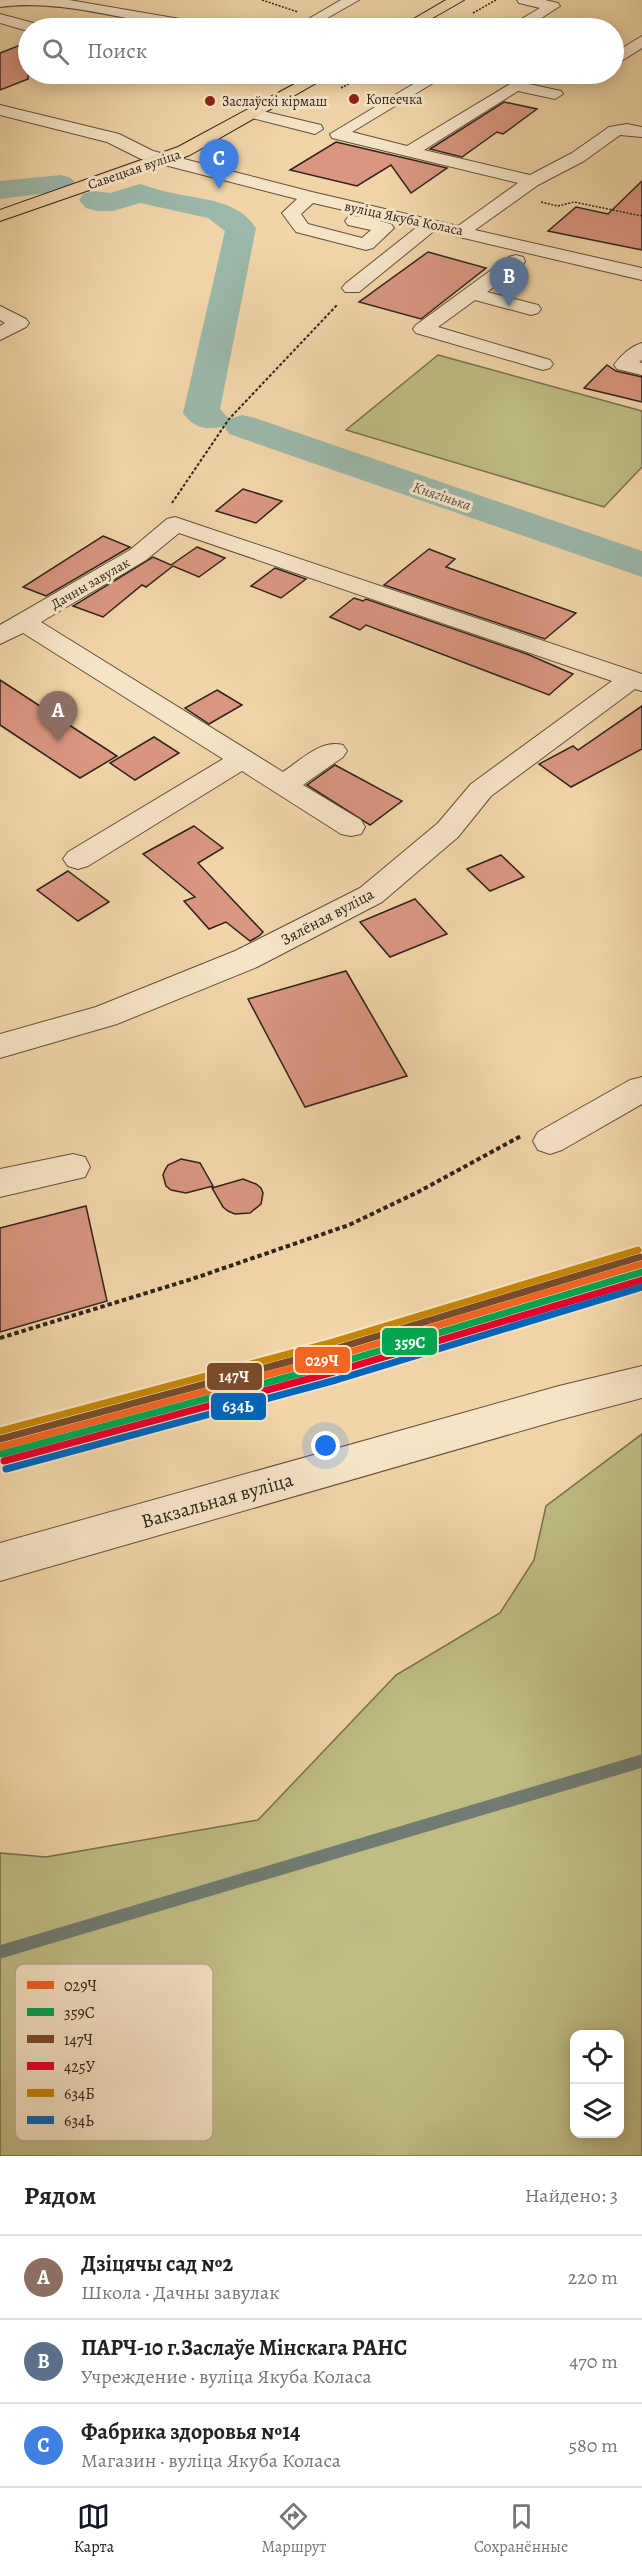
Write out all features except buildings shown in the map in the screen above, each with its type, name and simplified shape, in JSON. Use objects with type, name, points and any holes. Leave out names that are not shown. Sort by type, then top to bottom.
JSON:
[{"type":"main road","points":[[424,18],[457,0]]},
{"type":"main road","name":"Савецкая вуліца","points":[[0,216],[167,158],[254,114],[306,84]]},
{"type":"street","points":[[0,3],[21,0],[55,2],[150,18]]},
{"type":"street","points":[[317,18],[352,0]]},
{"type":"street","points":[[524,0],[559,3]]},
{"type":"street","points":[[533,18],[559,3]]},
{"type":"street","points":[[0,18],[18,23]]},
{"type":"street","points":[[624,53],[642,41]]},
{"type":"street","points":[[423,84],[338,135],[532,181]]},
{"type":"street","points":[[408,152],[515,86],[555,94]]},
{"type":"street","name":"вуліца Якуба Коласа","points":[[0,110],[118,140],[147,155],[167,158],[303,202],[424,230],[462,231],[642,274]]},
{"type":"street","points":[[254,114],[315,129]]},
{"type":"street","points":[[0,123],[26,115]]},
{"type":"street","points":[[462,231],[532,181],[578,157],[619,129],[642,132]]},
{"type":"street","points":[[118,140],[138,131]]},
{"type":"street","points":[[352,288],[424,230],[516,261],[621,287]]},
{"type":"street","points":[[516,261],[423,329],[543,364]]},
{"type":"street","points":[[473,294],[531,309]]},
{"type":"street","points":[[0,312],[19,323],[0,334]]},
{"type":"street","points":[[642,349],[624,365],[642,369]]},
{"type":"street","name":"Дачны завулак","points":[[0,636],[138,555],[175,525]]},
{"type":"street","name":"Зялёная вуліца","points":[[175,525],[637,681]]},
{"type":"street","points":[[23,622],[351,827]]},
{"type":"street","name":"Зялёная вуліца","points":[[0,1046],[106,1016],[246,959],[371,895],[448,830],[481,790],[637,681]]},
{"type":"street","points":[[284,785],[333,751]]},
{"type":"street","points":[[78,859],[242,759]]},
{"type":"street","points":[[540,1136],[642,1089]]},
{"type":"street","points":[[0,1184],[73,1167]]},
{"type":"street","name":"Вакзальная вуліца","points":[[0,1562],[559,1403],[642,1382]]},
{"type":"path","points":[[514,195],[558,206],[574,202],[642,216]]},
{"type":"path","points":[[175,525],[171,504],[229,419],[352,288]]},
{"type":"path","points":[[0,1338],[192,1279],[349,1225],[540,1136]]},
{"type":"shaded area","points":[[438,355],[642,411],[642,467],[604,507],[346,430]]},
{"type":"shaded area","points":[[642,1434],[642,2156],[0,2156],[0,1853],[46,1857],[258,1820],[396,1675],[500,1613],[534,1560],[546,1506]]},
{"type":"waterway","name":"Княгінька","points":[[0,190],[61,184]]},
{"type":"waterway","name":"Княгінька","points":[[94,200],[113,202],[140,193],[164,201],[218,211],[241,228],[201,413],[211,419]]},
{"type":"waterway","name":"Княгінька","points":[[242,426],[642,565]]},
{"type":"waterway","points":[[0,1952],[642,1761]]},
{"type":"transit line","name":"634Б","points":[[0,1431],[326,1344],[638,1250]]},
{"type":"transit line","name":"147Ч","points":[[0,1439],[328,1351],[640,1257]]},
{"type":"transit line","name":"029Ч","points":[[0,1447],[330,1358],[642,1264]]},
{"type":"transit line","name":"359С","points":[[2,1454],[332,1365],[642,1272]]},
{"type":"transit line","name":"425У","points":[[4,1461],[334,1372],[642,1280]]},
{"type":"transit line","name":"634Ь","points":[[6,1469],[336,1380],[642,1287]]},
{"type":"place","name":"Копеечка","points":[[354,99]]},
{"type":"place","name":"Заслаўскі кірмаш","points":[[210,101]]},
{"type":"place","name":"Фабрика здоровья №14","points":[[219,189]]},
{"type":"place","name":"ПАРЧ-10 г.Заслаўе Мінскага РАНС","points":[[509,307]]},
{"type":"place","name":"Дзіцячы сад №2","points":[[58,741]]}]
